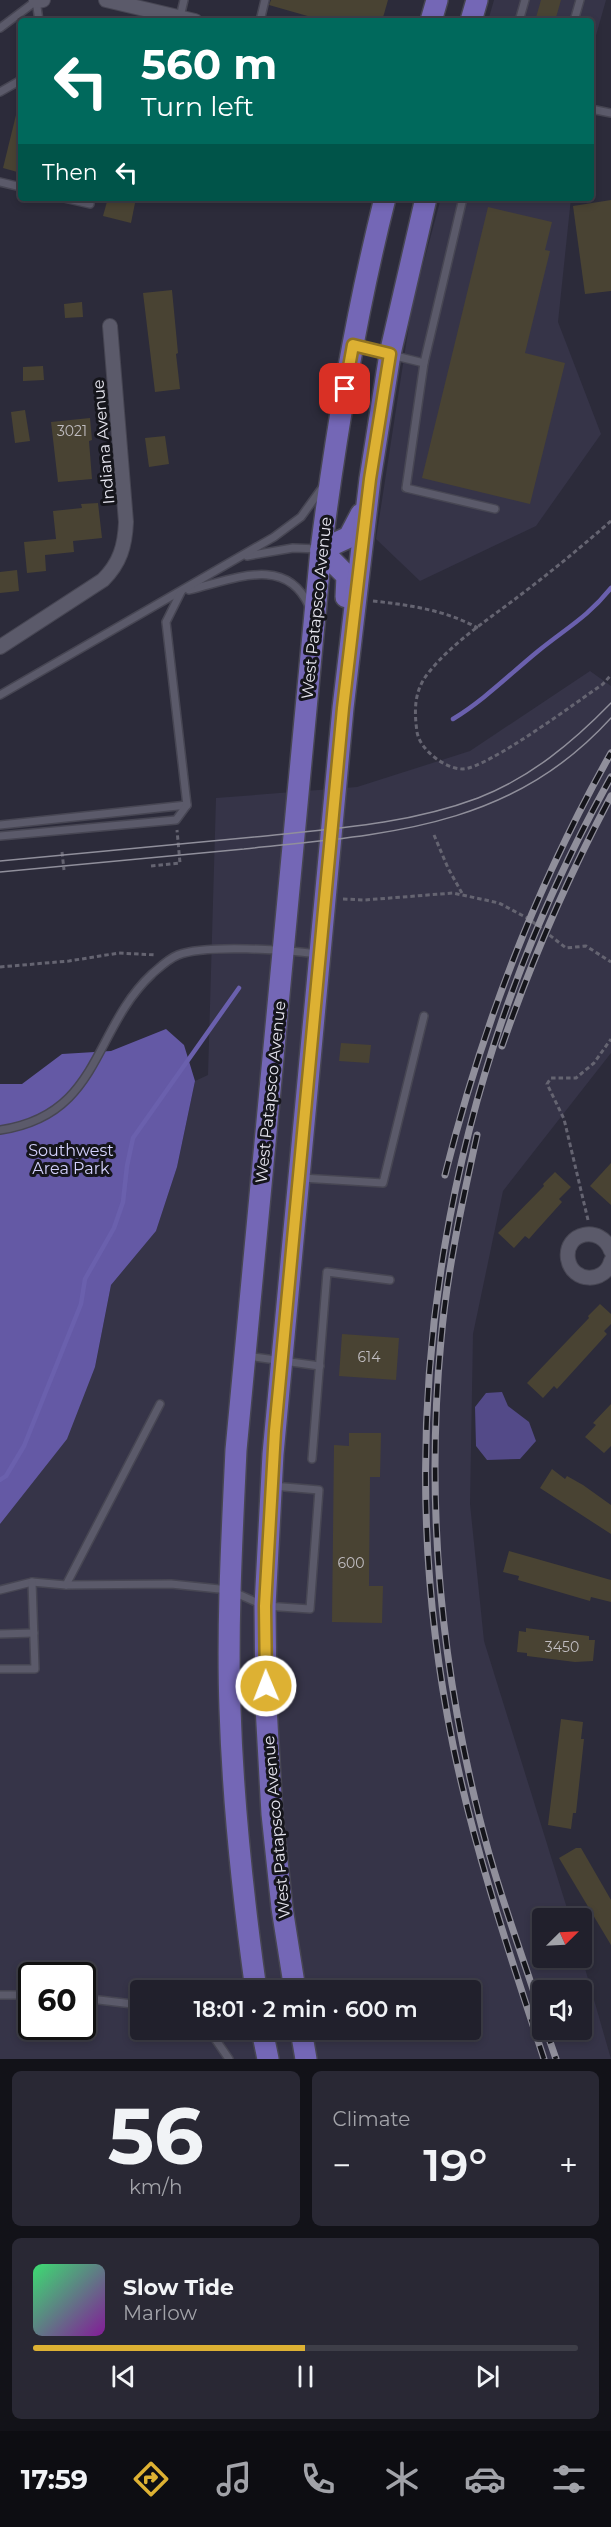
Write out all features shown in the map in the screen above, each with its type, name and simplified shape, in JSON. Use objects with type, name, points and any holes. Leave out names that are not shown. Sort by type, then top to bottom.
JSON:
[{"type":"main road","points":[[432,18],[437,0]]},
{"type":"main road","points":[[472,18],[477,0]]},
{"type":"main road","name":"West Patapsco Avenue","points":[[255,1980],[235,1818],[230,1708],[229,1590],[236,1450],[321,550],[353,345],[384,201]]},
{"type":"main road","name":"West Patapsco Avenue","points":[[293,1980],[282,1908],[272,1814],[266,1706],[265,1606],[271,1486],[343,708],[367,502],[390,354],[425,201]]},
{"type":"main road","points":[[343,708],[338,689],[348,578],[321,550],[349,537],[367,502]]},
{"type":"main road","points":[[264,2040],[268,2059]]},
{"type":"main road","points":[[303,2040],[306,2059]]},
{"type":"street","points":[[107,0],[184,18]]},
{"type":"street","name":"Indiana Avenue","points":[[0,647],[103,580],[116,567],[120,556],[125,540],[126,522],[110,326]]},
{"type":"street","points":[[610,1269],[598,1277],[587,1278],[578,1275],[570,1267],[567,1256],[570,1246],[578,1237],[589,1234],[600,1236],[608,1243],[611,1251]]},
{"type":"lane","points":[[39,0],[39,18]]},
{"type":"lane","points":[[0,28],[39,0]]},
{"type":"lane","points":[[180,17],[184,0]]},
{"type":"lane","points":[[261,18],[265,0]]},
{"type":"lane","points":[[520,18],[525,0]]},
{"type":"lane","points":[[575,18],[580,0]]},
{"type":"lane","points":[[0,92],[18,82]]},
{"type":"lane","points":[[594,110],[611,113]]},
{"type":"lane","points":[[0,182],[18,186]]},
{"type":"lane","points":[[77,201],[90,204]]},
{"type":"lane","points":[[462,201],[424,363],[406,488],[495,509]]},
{"type":"lane","points":[[353,345],[424,363]]},
{"type":"lane","points":[[0,695],[243,557],[301,517],[331,476]]},
{"type":"lane","points":[[243,557],[293,548],[321,550]]},
{"type":"lane","points":[[181,592],[251,576],[274,574],[298,587],[314,618]]},
{"type":"lane","points":[[0,836],[176,820],[187,805],[166,622],[181,592]]},
{"type":"lane","points":[[0,825],[187,805]]},
{"type":"lane","points":[[0,1130],[20,1127],[42,1118],[62,1105],[77,1090],[91,1071],[134,991],[170,959],[194,951],[284,949],[321,954]]},
{"type":"lane","points":[[299,1177],[383,1183],[424,1016]]},
{"type":"lane","points":[[312,1459],[327,1272],[390,1280]]},
{"type":"lane","points":[[245,1356],[320,1366]]},
{"type":"lane","points":[[66,1585],[160,1404]]},
{"type":"lane","points":[[0,1590],[32,1582],[66,1585],[171,1584],[229,1590],[265,1606],[310,1609],[319,1490],[271,1486]]},
{"type":"lane","points":[[0,1669],[35,1668],[32,1582]]},
{"type":"lane","points":[[0,1634],[34,1633]]},
{"type":"lane","points":[[0,1995],[18,1995]]},
{"type":"lane","points":[[96,2000],[130,2004]]},
{"type":"lane","points":[[216,2040],[229,2059]]},
{"type":"path","points":[[611,521],[555,569],[478,628],[429,672],[419,688],[414,711],[418,740],[434,759],[463,769],[483,762],[534,732],[603,684],[611,675]]},
{"type":"path","points":[[356,599],[410,604],[462,619],[478,628]]},
{"type":"path","points":[[151,866],[180,863],[176,820]]},
{"type":"path","points":[[434,835],[463,895]]},
{"type":"path","points":[[62,852],[64,870]]},
{"type":"path","points":[[326,898],[365,900],[453,893],[499,903],[529,918],[566,948],[586,946],[611,962]]},
{"type":"path","points":[[0,967],[69,961],[119,953],[158,955],[170,959]]},
{"type":"path","points":[[589,1234],[588,1218],[564,1119],[547,1084],[551,1078],[576,1078],[594,1063],[611,1039]]},
{"type":"shaded area","points":[[494,0],[606,0],[594,42],[594,18],[489,18]]},
{"type":"shaded area","points":[[440,201],[571,201],[558,322],[601,434],[536,526],[420,581],[376,539],[412,306]]},
{"type":"shaded area","points":[[590,671],[611,686],[611,1053],[503,1191],[473,1334],[470,1504],[484,1641],[567,1908],[532,1908],[532,1968],[585,1968],[588,1980],[532,1980],[532,2040],[592,2040],[592,1993],[611,2059],[0,2059],[0,1524],[95,1367],[111,1285],[156,1231],[177,1167],[195,1081],[208,1075],[216,798],[357,787],[470,751]]},
{"type":"shaded area","points":[[502,1392],[508,1406],[529,1422],[536,1441],[520,1459],[487,1460],[476,1446],[475,1407],[486,1393]]},
{"type":"green space","name":"Southwest Area Park","points":[[166,1029],[184,1045],[195,1081],[177,1167],[156,1231],[111,1285],[95,1367],[67,1439],[0,1524],[0,1084],[22,1084],[62,1054],[111,1051]]},
{"type":"building","points":[[271,0],[388,0],[383,18],[314,18],[269,5]]},
{"type":"building","points":[[541,0],[561,0],[556,18],[536,18]]},
{"type":"building","points":[[16,115],[18,115],[18,172],[3,168]]},
{"type":"building","points":[[611,200],[611,291],[585,294],[573,206]]},
{"type":"building","points":[[107,201],[135,201],[131,223],[103,216]]},
{"type":"building","points":[[488,207],[552,222],[545,250],[550,251],[525,353],[565,363],[530,504],[422,478]]},
{"type":"building","points":[[172,290],[180,389],[155,392],[143,293]]},
{"type":"building","points":[[82,302],[83,317],[65,318],[64,304]]},
{"type":"building","points":[[43,366],[44,380],[23,381],[23,367]]},
{"type":"building","points":[[25,410],[30,441],[15,443],[11,412]]},
{"type":"building","points":[[90,418],[92,479],[58,482],[51,422]]},
{"type":"building","points":[[165,436],[169,464],[149,467],[145,438]]},
{"type":"building","points":[[98,503],[102,538],[73,541],[74,552],[45,555],[46,571],[27,573],[24,542],[56,539],[53,511],[82,508],[81,504]]},
{"type":"building","points":[[17,570],[19,591],[0,593],[0,572]]},
{"type":"building","points":[[341,1043],[371,1045],[369,1063],[339,1061]]},
{"type":"building","points":[[611,1163],[611,1205],[590,1186]]},
{"type":"building","points":[[555,1172],[571,1187],[559,1199],[562,1202],[529,1239],[525,1236],[514,1248],[498,1233]]},
{"type":"building","points":[[600,1304],[611,1314],[611,1324],[604,1331],[607,1334],[557,1389],[554,1386],[543,1398],[527,1383]]},
{"type":"building","points":[[342,1334],[399,1338],[396,1380],[339,1376]]},
{"type":"building","points":[[611,1404],[611,1446],[604,1453],[585,1437],[596,1425],[593,1423]]},
{"type":"building","points":[[349,1433],[381,1433],[380,1477],[370,1477],[369,1586],[383,1586],[382,1623],[332,1622],[334,1445],[349,1446]]},
{"type":"building","points":[[552,1469],[565,1479],[567,1476],[583,1485],[611,1505],[611,1534],[540,1488]]},
{"type":"building","points":[[509,1551],[611,1580],[611,1602],[591,1597],[590,1601],[518,1580],[519,1576],[503,1572]]},
{"type":"building","points":[[526,1628],[589,1636],[589,1640],[595,1640],[593,1661],[575,1662],[527,1656],[527,1653],[517,1652],[519,1631],[526,1632]]},
{"type":"building","points":[[561,1719],[583,1722],[581,1739],[584,1739],[576,1813],[573,1813],[571,1829],[548,1825]]},
{"type":"building","points":[[576,1848],[581,1848],[611,1900],[611,1945],[592,1913],[592,1908],[589,1908],[559,1858]]},
{"type":"waterway","points":[[453,719],[486,696],[585,615],[611,588]]},
{"type":"waterway","points":[[0,1480],[6,1476],[24,1446],[81,1304],[85,1279],[114,1228],[123,1202],[133,1138],[239,988]]},
{"type":"tram line","points":[[0,861],[368,825],[451,807],[497,790],[550,758],[611,703]]},
{"type":"tram line","points":[[0,872],[346,838],[442,820],[487,805],[530,784],[572,755],[611,718]]},
{"type":"railway","points":[[445,1175],[476,1065],[514,958],[559,854],[611,753]]},
{"type":"railway","points":[[544,2059],[482,1864],[453,1745],[433,1620],[426,1494],[430,1370],[445,1247],[471,1125],[507,1006],[554,890],[611,777]]},
{"type":"railway","points":[[502,1046],[552,919],[611,796]]},
{"type":"railway","points":[[477,1135],[451,1263],[441,1340],[435,1460],[436,1520],[446,1639],[454,1699],[466,1758],[486,1842],[532,1986]]},
{"type":"railway","points":[[549,2040],[556,2059]]},
{"type":"route","points":[[266,1686],[265,1606],[275,1431],[343,708],[370,479],[390,354],[353,345],[345,389]]}]
